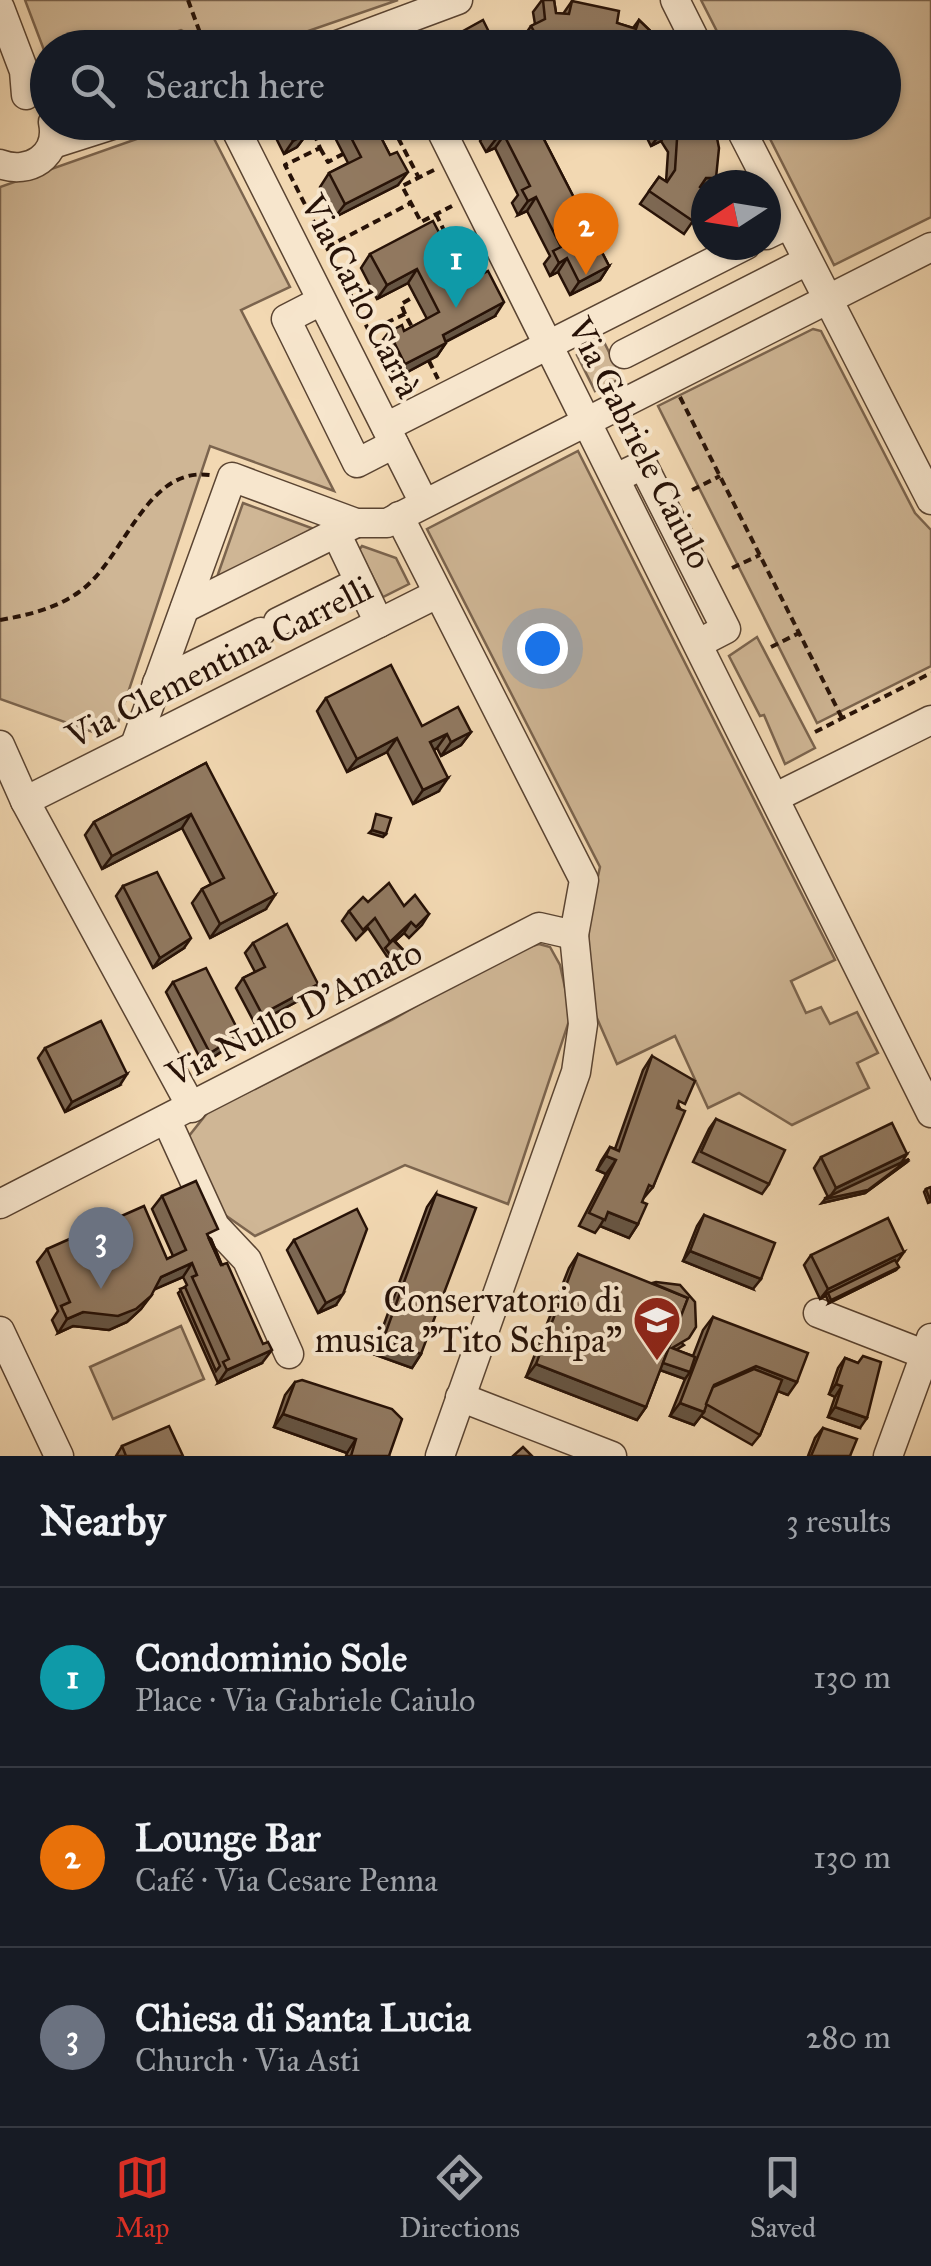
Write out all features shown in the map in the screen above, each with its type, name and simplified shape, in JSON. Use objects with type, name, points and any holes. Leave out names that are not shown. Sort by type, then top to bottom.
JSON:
[{"type":"street","points":[[406,30],[458,0]]},
{"type":"street","points":[[675,0],[690,30]]},
{"type":"street","points":[[0,8],[30,86]]},
{"type":"street","points":[[0,164],[15,170],[38,164],[38,140]]},
{"type":"street","name":"Via Carlo Carrà","points":[[241,140],[390,436],[436,594],[584,880],[574,936]]},
{"type":"street","name":"Via Gabriele Caiulo","points":[[445,140],[931,1113]]},
{"type":"street","points":[[744,140],[755,170]]},
{"type":"street","points":[[781,233],[807,261],[931,500]]},
{"type":"street","points":[[184,608],[346,528],[386,523],[644,392],[677,384],[791,319],[931,247]]},
{"type":"street","points":[[321,301],[286,318],[357,463],[390,436],[548,345],[716,260]]},
{"type":"street","points":[[624,354],[807,261]]},
{"type":"street","points":[[771,280],[791,319]]},
{"type":"street","points":[[605,316],[644,392]]},
{"type":"street","points":[[657,338],[677,384]]},
{"type":"street","points":[[134,745],[232,478],[346,528]]},
{"type":"street","points":[[346,528],[359,582],[379,623]]},
{"type":"street","points":[[157,683],[359,582]]},
{"type":"street","name":"Via Clementina Carrelli","points":[[25,801],[436,594]]},
{"type":"street","points":[[776,797],[931,720]]},
{"type":"street","points":[[0,745],[180,1114],[215,1226],[246,1260],[289,1354]]},
{"type":"street","name":"Via Nullo D'Amato","points":[[0,1204],[539,927],[574,936]]},
{"type":"street","points":[[440,1456],[576,1072],[584,1024],[574,936]]},
{"type":"street","points":[[818,1313],[928,1346],[888,1456]]},
{"type":"street","points":[[0,1331],[59,1456]]},
{"type":"street","points":[[460,1397],[612,1456]]},
{"type":"path","points":[[188,0],[198,30]]},
{"type":"path","points":[[317,140],[328,162],[343,154]]},
{"type":"path","points":[[368,143],[374,140]]},
{"type":"path","points":[[399,140],[419,178]]},
{"type":"path","points":[[320,148],[284,165],[369,332],[405,314]]},
{"type":"path","points":[[438,168],[402,186],[421,222],[456,204]]},
{"type":"path","points":[[326,248],[412,203]]},
{"type":"path","points":[[436,214],[462,268],[439,282]]},
{"type":"path","points":[[415,296],[401,304],[416,333]]},
{"type":"path","points":[[428,361],[439,381]]},
{"type":"path","points":[[677,384],[842,718]]},
{"type":"path","points":[[0,620],[44,612],[82,591],[164,486],[191,472],[232,478]]},
{"type":"path","points":[[692,490],[720,476]]},
{"type":"path","points":[[732,568],[760,555]]},
{"type":"path","points":[[771,647],[799,632]]},
{"type":"path","points":[[815,732],[931,674]]},
{"type":"shaded area","points":[[25,0],[398,0],[311,30],[36,30]]},
{"type":"shaded area","points":[[701,0],[931,0],[931,217],[834,265],[771,140],[901,140],[901,30],[716,30]]},
{"type":"shaded area","points":[[134,140],[215,140],[290,287],[241,310],[334,491],[210,446],[117,726],[101,735],[0,699],[0,187]]},
{"type":"shaded area","points":[[813,329],[821,331],[915,513],[931,530],[931,666],[817,723],[658,406]]},
{"type":"shaded area","points":[[604,342],[622,378],[595,391],[577,355]]},
{"type":"shaded area","points":[[578,451],[835,960],[791,981],[806,1013],[821,1007],[830,1024],[857,1012],[878,1053],[857,1063],[869,1088],[792,1125],[739,1093],[708,1108],[675,1036],[617,1064],[593,1009],[582,950],[600,867],[427,529]]},
{"type":"shaded area","points":[[243,503],[314,529],[217,577]]},
{"type":"shaded area","points":[[362,546],[396,558],[409,584],[383,597],[359,550]]},
{"type":"shaded area","points":[[757,637],[815,748],[785,764],[764,715],[760,716],[729,656]]},
{"type":"shaded area","points":[[539,944],[550,947],[560,965],[571,1015],[508,1204],[405,1165],[255,1236],[215,1208],[185,1141],[208,1112],[392,1020],[505,954]]},
{"type":"shaded area","points":[[181,1326],[204,1379],[113,1419],[90,1367]]},
{"type":"building","points":[[543,0],[554,0],[556,13],[569,14],[572,1],[619,11],[617,23],[636,29],[639,20],[649,30],[533,30],[531,26],[545,19]]},
{"type":"building","points":[[483,20],[488,30],[465,30]]},
{"type":"building","points":[[352,140],[382,140],[390,155],[397,152],[408,172],[345,204],[329,173],[361,157]]},
{"type":"building","points":[[507,140],[544,140],[609,266],[579,282],[567,258],[559,263],[553,251],[561,247],[536,197],[528,201],[522,190],[530,186]]},
{"type":"building","points":[[677,140],[717,140],[717,170],[691,170],[691,220],[649,191],[659,177],[667,182],[675,170]]},
{"type":"building","points":[[433,221],[444,242],[436,245],[458,287],[488,271],[504,302],[443,335],[446,343],[405,364],[389,332],[402,325],[404,331],[439,312],[417,269],[387,285],[370,254]]},
{"type":"building","points":[[391,665],[422,726],[458,707],[471,732],[451,742],[447,734],[430,742],[448,778],[423,790],[397,738],[357,759],[326,698]]},
{"type":"building","points":[[206,763],[275,895],[220,924],[202,889],[224,878],[191,814],[112,856],[94,822]]},
{"type":"building","points":[[376,814],[391,818],[386,834],[372,830]]},
{"type":"building","points":[[157,872],[191,938],[160,958],[123,886]]},
{"type":"building","points":[[389,883],[404,906],[415,895],[429,914],[416,927],[411,922],[390,942],[375,918],[363,930],[349,911],[363,897],[368,902]]},
{"type":"building","points":[[287,924],[318,984],[262,1014],[243,978],[265,967],[253,943]]},
{"type":"building","points":[[393,940],[407,954],[397,964],[385,948]]},
{"type":"building","points":[[206,968],[240,1034],[210,1053],[173,982]]},
{"type":"building","points":[[101,1021],[127,1074],[72,1102],[45,1048]]},
{"type":"building","points":[[652,1056],[695,1081],[685,1104],[679,1101],[677,1108],[685,1111],[653,1187],[649,1185],[642,1202],[647,1204],[638,1224],[608,1212],[605,1220],[589,1213],[616,1160],[606,1156],[610,1147],[619,1151]]},
{"type":"building","points":[[716,1119],[785,1150],[769,1184],[701,1152]]},
{"type":"building","points":[[892,1123],[907,1154],[836,1188],[821,1157]]},
{"type":"building","points":[[909,1159],[868,1190],[825,1199],[825,1198]]},
{"type":"building","points":[[196,1181],[218,1229],[207,1234],[221,1265],[227,1263],[263,1344],[268,1342],[272,1350],[227,1370],[223,1362],[229,1359],[192,1277],[197,1275],[192,1263],[161,1277],[151,1296],[136,1309],[118,1316],[83,1312],[67,1319],[61,1306],[70,1302],[47,1249],[144,1206],[167,1259],[186,1250],[162,1196]]},
{"type":"building","points":[[436,1194],[476,1208],[421,1354],[383,1340]]},
{"type":"building","points":[[357,1209],[367,1229],[343,1294],[326,1303],[294,1240]]},
{"type":"building","points":[[704,1215],[775,1243],[761,1279],[690,1251]]},
{"type":"building","points":[[888,1218],[904,1252],[828,1289],[811,1255]]},
{"type":"building","points":[[578,1254],[688,1298],[646,1407],[536,1364]]},
{"type":"building","points":[[895,1260],[899,1267],[831,1300],[828,1293]]},
{"type":"building","points":[[652,1283],[680,1285],[695,1302],[696,1327],[689,1338],[672,1348],[695,1357],[690,1372],[663,1363],[688,1298]]},
{"type":"building","points":[[185,1287],[220,1366],[216,1371],[180,1289]]},
{"type":"building","points":[[713,1317],[808,1353],[797,1382],[756,1366],[714,1385],[704,1412],[680,1403]]},
{"type":"building","points":[[863,1356],[881,1362],[867,1418],[835,1407],[842,1386],[836,1384],[845,1358],[858,1363]]},
{"type":"building","points":[[754,1369],[782,1380],[760,1435],[706,1404],[713,1387]]},
{"type":"building","points":[[302,1380],[392,1409],[402,1419],[389,1456],[351,1456],[356,1439],[283,1414],[295,1382]]},
{"type":"building","points":[[169,1426],[183,1456],[126,1456],[122,1446]]},
{"type":"building","points":[[823,1428],[857,1439],[850,1456],[811,1456]]},
{"type":"building","points":[[523,1447],[532,1456],[513,1456]]},
{"type":"place","name":"Lounge Bar","points":[[586,275]]},
{"type":"place","name":"Condominio Sole","points":[[456,308]]},
{"type":"place","name":"Chiesa di Santa Lucia","points":[[101,1289]]},
{"type":"place","name":"Conservatorio di musica \"Tito Schipa\"","points":[[657,1362]]}]
